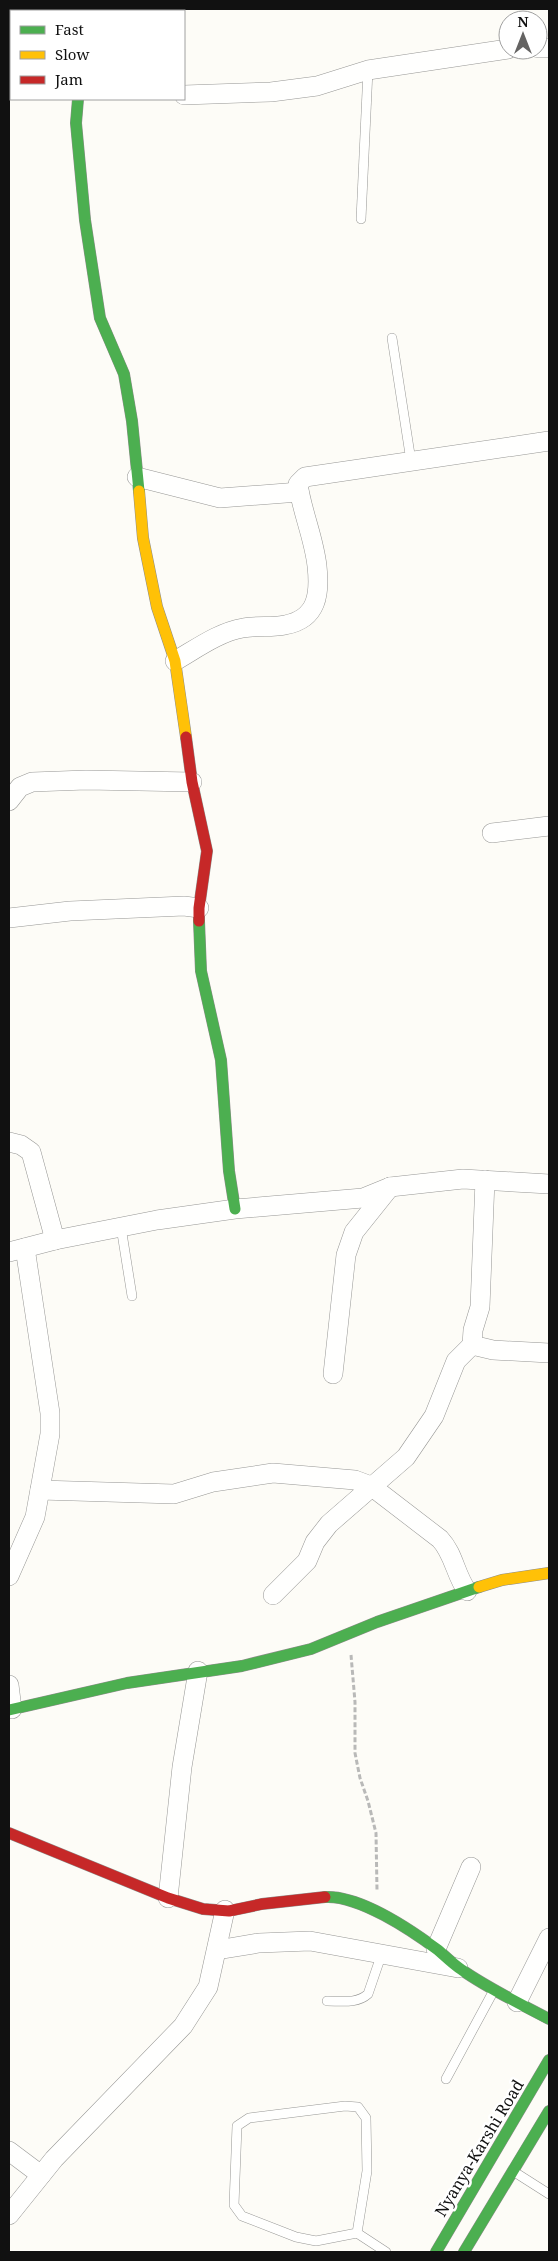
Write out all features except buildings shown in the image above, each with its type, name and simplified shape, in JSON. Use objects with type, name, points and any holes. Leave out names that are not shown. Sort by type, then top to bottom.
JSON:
[{"type":"street","points":[[185,95],[271,92],[317,86],[368,70],[498,50]]},
{"type":"street","points":[[78,100],[76,123],[88,238],[98,308],[100,318],[124,374],[132,421],[143,538],[157,607],[175,661],[192,782],[207,852],[199,908],[201,971],[221,1060],[229,1171],[235,1209]]},
{"type":"street","points":[[175,661],[222,635],[243,628],[286,625],[303,619],[314,607],[318,588],[317,563],[298,484],[305,477],[549,441]]},
{"type":"street","points":[[137,477],[220,498],[299,492]]},
{"type":"street","points":[[9,801],[20,787],[32,782],[86,780],[192,782]]},
{"type":"street","points":[[492,833],[549,826]]},
{"type":"street","points":[[9,918],[70,911],[184,906],[199,908]]},
{"type":"street","points":[[9,1142],[21,1145],[31,1152],[55,1240]]},
{"type":"street","points":[[9,1576],[35,1517],[50,1434],[50,1413],[17,1250],[55,1240],[156,1220],[235,1209],[363,1198],[390,1187],[462,1179],[549,1184]]},
{"type":"street","points":[[273,1595],[307,1561],[315,1542],[329,1524],[406,1457],[434,1416],[456,1360],[472,1344],[473,1330],[480,1307],[485,1180]]},
{"type":"street","points":[[333,1374],[346,1255],[354,1232],[390,1187]]},
{"type":"street","points":[[472,1344],[493,1350],[549,1353]]},
{"type":"street","points":[[40,1490],[174,1494],[213,1482],[273,1473],[355,1480],[371,1486],[425,1526],[445,1544],[449,1549],[458,1578],[467,1590]]},
{"type":"street","points":[[9,1685],[10,1710],[127,1683],[242,1666],[312,1649],[467,1590],[502,1580],[549,1574]]},
{"type":"street","points":[[168,1898],[182,1767],[198,1671]]},
{"type":"street","points":[[9,1833],[168,1898],[202,1909],[225,1910],[328,1897],[352,1900],[377,1911],[436,1949],[460,1969],[494,1990],[549,2019]]},
{"type":"street","points":[[436,1949],[471,1867]]},
{"type":"street","points":[[9,2215],[60,2152],[183,2026],[208,1987],[225,1910]]},
{"type":"street","points":[[517,2002],[549,1938]]},
{"type":"street","points":[[217,1950],[259,1943],[310,1941],[460,1969]]},
{"type":"street","name":"Nyanya-Karshi Road","points":[[436,2252],[549,2060]]},
{"type":"street","points":[[464,2252],[549,2110]]},
{"type":"street","points":[[9,2151],[41,2175]]},
{"type":"lane","points":[[361,219],[364,121],[368,70]]},
{"type":"lane","points":[[392,338],[411,461]]},
{"type":"lane","points":[[121,1227],[132,1296]]},
{"type":"lane","points":[[327,2001],[352,2001],[365,1997],[368,1994],[382,1953]]},
{"type":"lane","points":[[446,2079],[494,1990]]},
{"type":"lane","points":[[358,2233],[367,2171],[366,2118],[358,2107],[345,2106],[249,2118],[237,2126],[234,2205],[242,2216],[296,2237],[316,2241],[358,2233],[386,2252]]},
{"type":"lane","points":[[514,2171],[549,2194]]},
{"type":"path","points":[[349,1634],[355,1702],[355,1753],[360,1778],[376,1833],[377,1911]]},
{"type":"traffic: fast","points":[[78,100],[76,123],[85,220],[100,318],[124,374],[132,421],[139,491]]},
{"type":"traffic: fast","points":[[199,921],[201,971],[221,1060],[229,1171],[235,1209]]},
{"type":"traffic: fast","points":[[9,1710],[127,1683],[242,1666],[311,1649],[377,1622],[479,1587]]},
{"type":"traffic: fast","points":[[325,1897],[353,1902],[384,1915],[427,1942],[472,1977],[549,2019]]},
{"type":"traffic: fast","points":[[436,2252],[549,2060]]},
{"type":"traffic: fast","points":[[464,2252],[549,2111]]},
{"type":"traffic: slow","points":[[139,491],[143,538],[157,607],[175,661],[186,737]]},
{"type":"traffic: slow","points":[[479,1587],[502,1580],[549,1573]]},
{"type":"traffic: jam","points":[[186,737],[192,782],[207,851],[199,921]]},
{"type":"traffic: jam","points":[[9,1833],[168,1898],[203,1909],[229,1911],[262,1904],[325,1897]]}]
